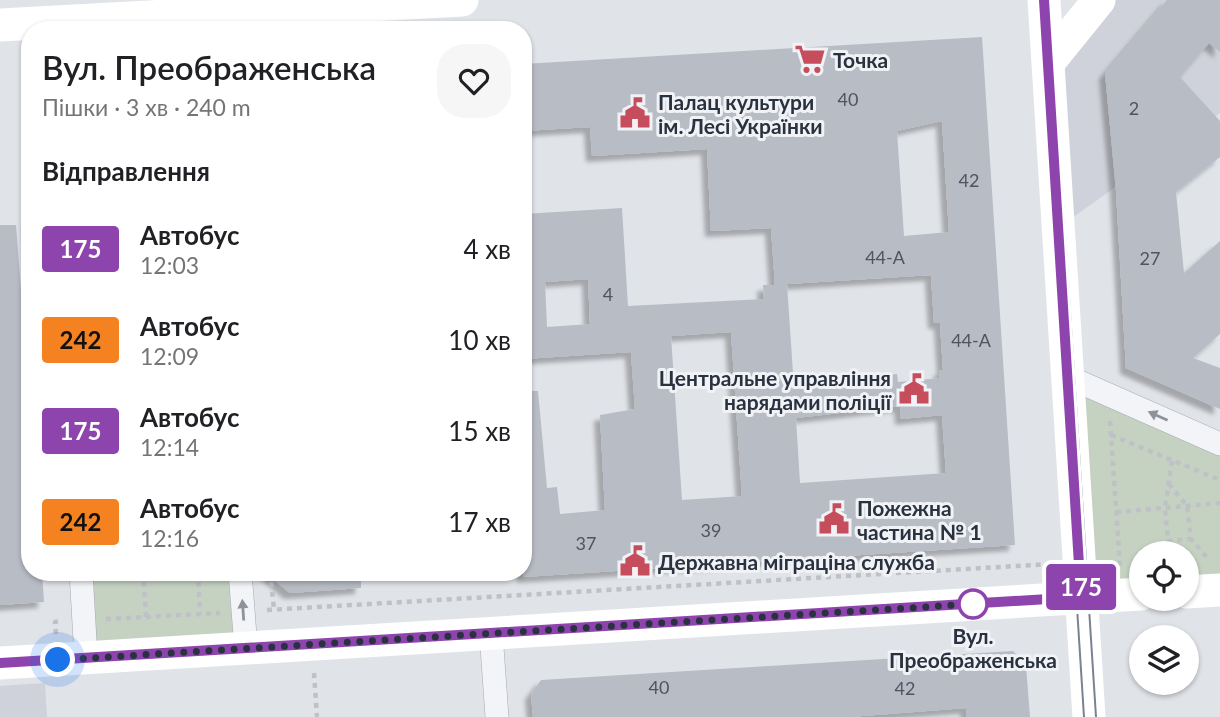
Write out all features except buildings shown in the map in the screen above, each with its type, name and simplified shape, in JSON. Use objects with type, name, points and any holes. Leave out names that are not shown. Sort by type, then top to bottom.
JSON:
[{"type":"main road","points":[[24,21],[42,18],[202,15],[461,0]]},
{"type":"main road","points":[[1044,0],[1089,717]]},
{"type":"main road","points":[[1048,63],[1099,0]]},
{"type":"main road","points":[[0,25],[21,22]]},
{"type":"main road","points":[[1199,584],[1214,575]]},
{"type":"main road","points":[[0,663],[1129,595]]},
{"type":"street","points":[[1066,376],[1220,444]]},
{"type":"street","points":[[82,581],[86,658]]},
{"type":"street","points":[[241,581],[246,648]]},
{"type":"street","points":[[491,633],[497,717]]},
{"type":"path","points":[[1108,394],[1116,512],[1129,584]]},
{"type":"path","points":[[1111,435],[1220,480]]},
{"type":"path","points":[[1172,461],[1165,508],[1168,541],[1191,539]]},
{"type":"path","points":[[1169,484],[1187,506],[1191,539],[1214,575]]},
{"type":"path","points":[[1116,512],[1220,503]]},
{"type":"path","points":[[94,620],[1052,564]]},
{"type":"path","points":[[144,581],[146,617]]},
{"type":"path","points":[[198,581],[200,614]]},
{"type":"path","points":[[272,581],[274,609]]},
{"type":"shaded area","points":[[1103,0],[1220,0],[1220,113],[1062,225],[1053,66]]},
{"type":"shaded area","points":[[45,683],[47,717],[0,717],[0,686]]},
{"type":"green space","points":[[1066,376],[1220,444],[1220,590],[1199,591],[1199,541],[1129,541],[1129,595],[1081,597]]},
{"type":"green space","points":[[84,581],[235,581],[239,644],[88,654]]},
{"type":"tram line","points":[[1038,0],[1044,91]]},
{"type":"tram line","points":[[1050,0],[1096,717]]},
{"type":"tram line","points":[[1047,136],[1084,717]]},
{"type":"bus line","name":"175","points":[[0,663],[1081,597],[1044,0]]},
{"type":"place","name":"Точка","points":[[810,59]]},
{"type":"place","name":"Палац культури ім. Лесі Українки","points":[[635,113]]},
{"type":"place","name":"Центральне управління нарядами поліції","points":[[914,389]]},
{"type":"place","name":"Пожежна частина № 1","points":[[834,519]]},
{"type":"place","name":"Державна міграціна служба","points":[[635,561]]},
{"type":"place","name":"Вул. Преображенська","points":[[973,604]]},
{"type":"route","points":[[58,660],[973,604]]}]
